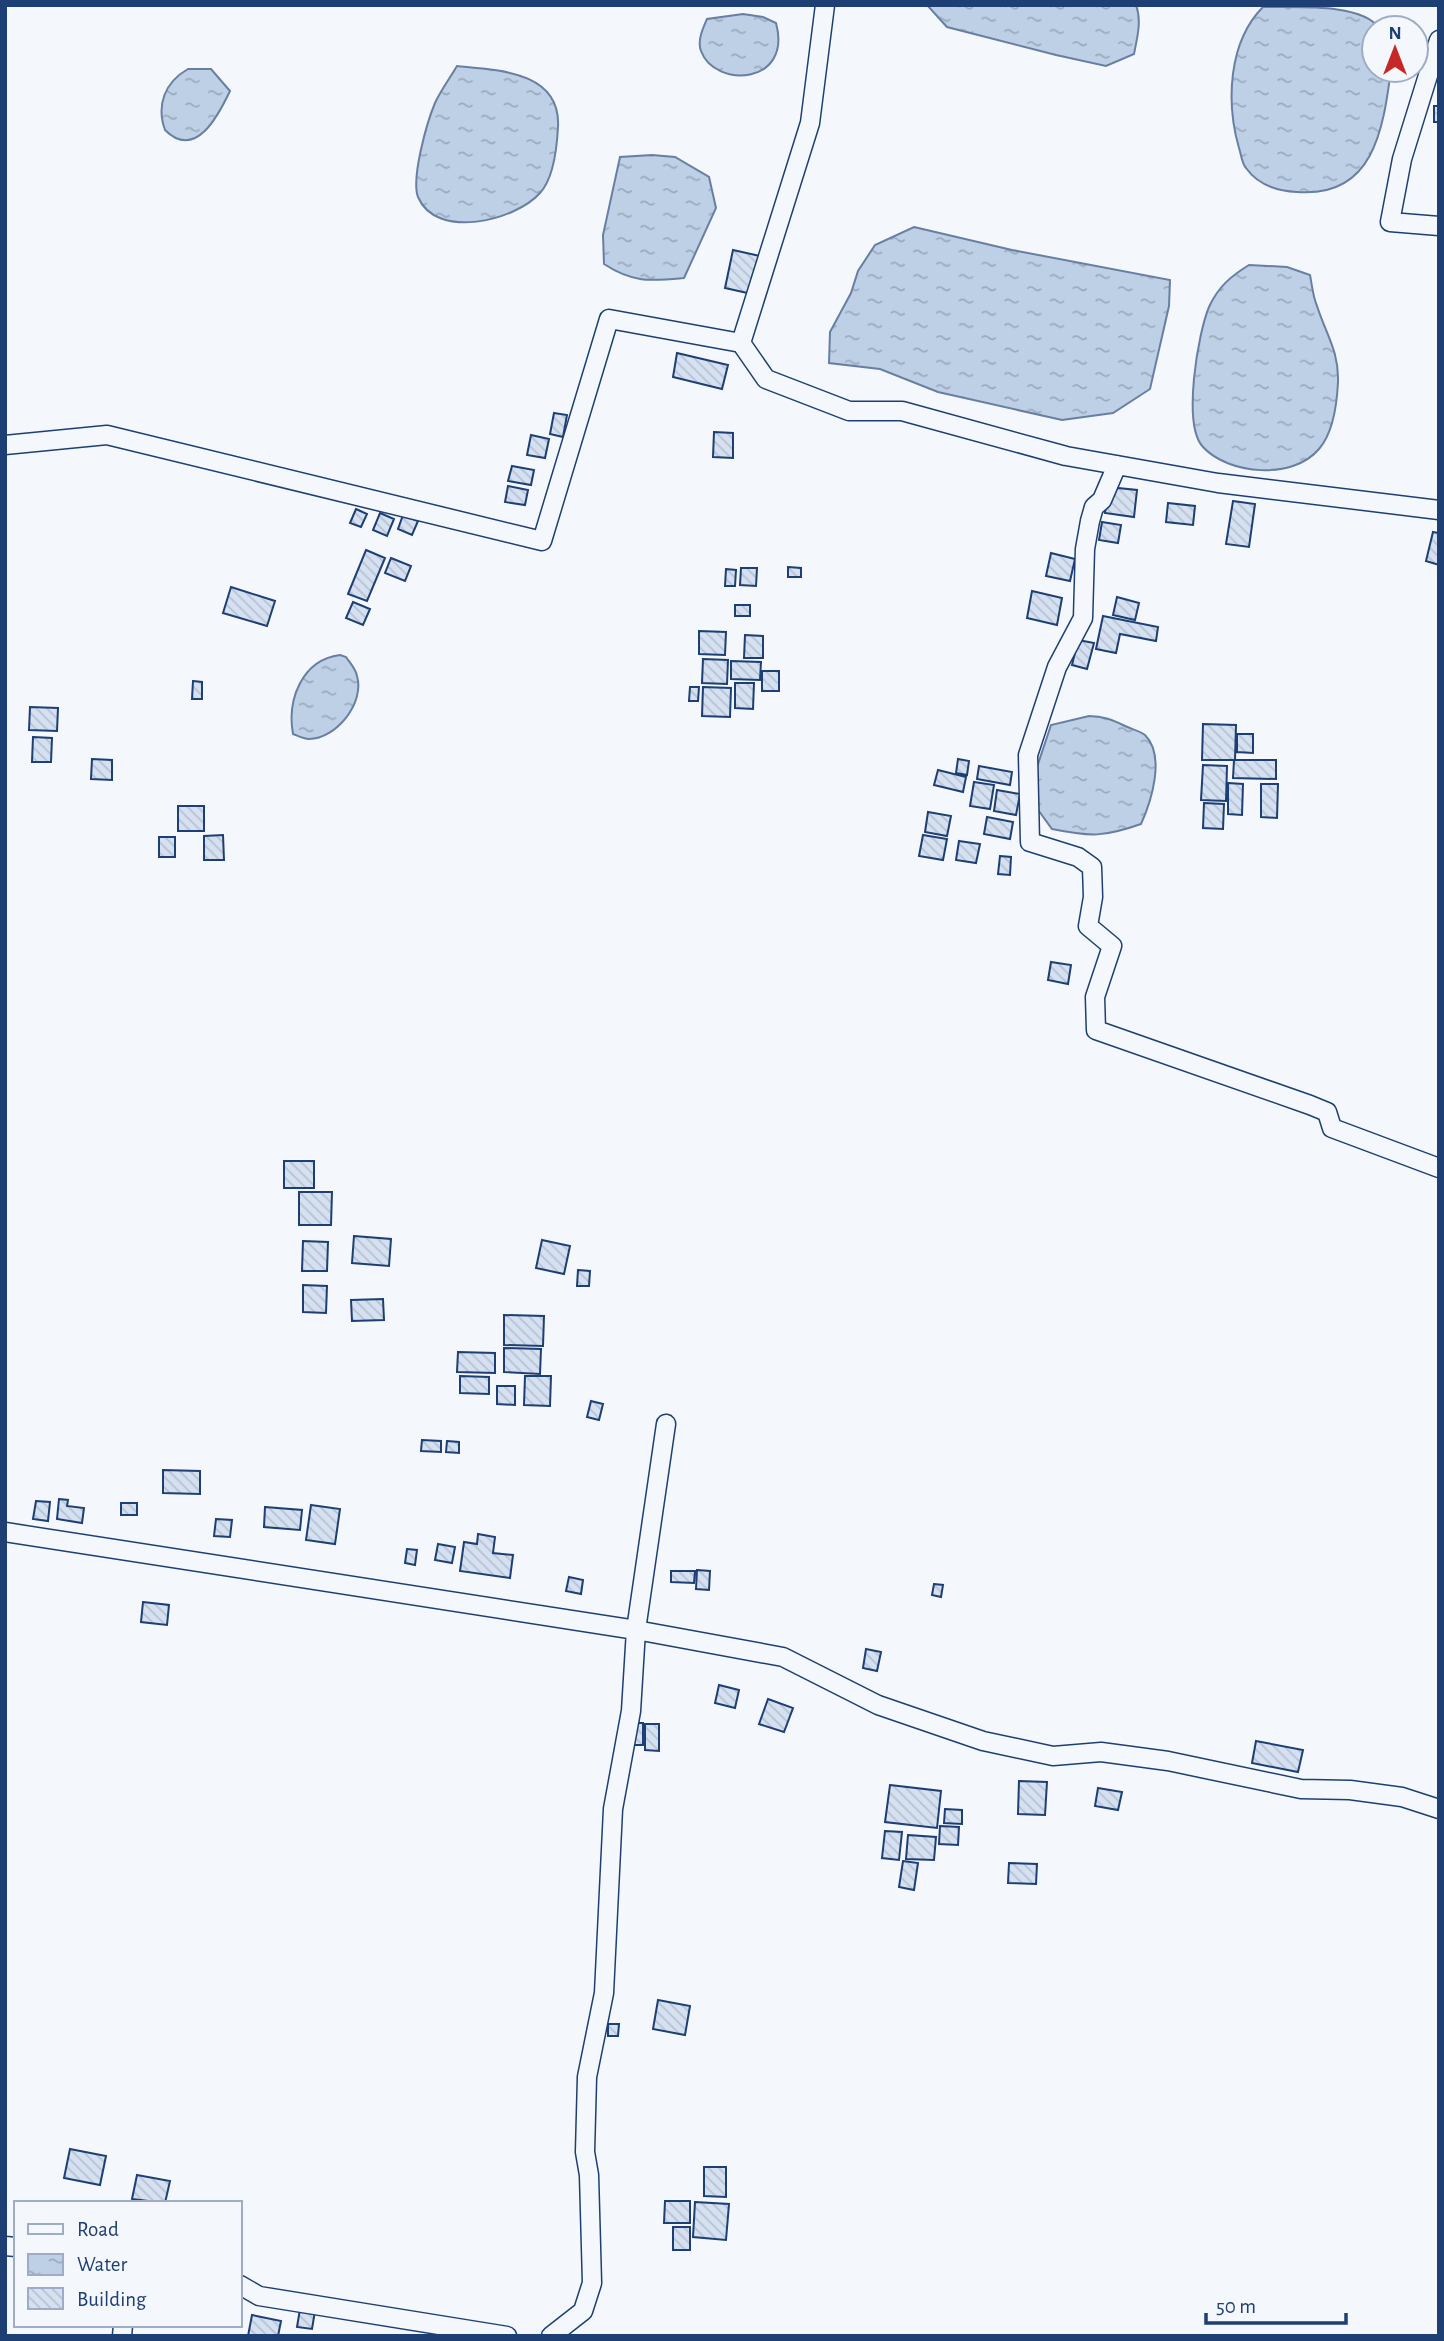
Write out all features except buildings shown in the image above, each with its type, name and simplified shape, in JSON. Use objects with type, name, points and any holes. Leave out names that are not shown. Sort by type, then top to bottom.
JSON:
[{"type":"street","points":[[741,343],[810,123],[825,5]]},
{"type":"street","points":[[1439,40],[1402,159],[1390,222],[1439,226]]},
{"type":"street","points":[[5,445],[107,435],[542,541],[608,319],[741,343],[766,379],[849,411],[902,411],[1066,456],[1218,483],[1439,510]]},
{"type":"street","points":[[1117,465],[1102,500],[1094,507],[1090,521],[1084,558],[1083,618],[1057,667],[1028,755],[1030,842],[1078,858],[1092,867],[1093,908],[1088,926],[1112,946],[1095,997],[1096,1030],[1310,1105],[1327,1112],[1332,1128],[1439,1168]]},
{"type":"street","points":[[551,2336],[583,2311],[592,2283],[585,2152],[587,2077],[604,1993],[613,1810],[631,1711],[636,1630],[666,1424]]},
{"type":"street","points":[[5,1532],[636,1630],[783,1657],[878,1705],[984,1741],[1053,1756],[1101,1752],[1168,1761],[1231,1777],[1301,1789],[1350,1790],[1402,1797],[1439,1809]]},
{"type":"street","points":[[242,2286],[259,2296],[507,2336]]},
{"type":"water","points":[[927,5],[1136,5],[1139,17],[1134,54],[1106,66],[1056,55],[947,27]]},
{"type":"water","points":[[1263,7],[1325,8],[1360,15],[1360,84],[1389,84],[1384,115],[1370,155],[1358,172],[1343,184],[1323,191],[1283,190],[1256,179],[1243,164],[1232,112],[1233,74],[1243,37],[1251,21]]},
{"type":"water","points":[[743,14],[763,17],[776,23],[778,44],[773,59],[763,69],[750,75],[735,75],[721,71],[709,63],[701,51],[700,39],[707,19]]},
{"type":"water","points":[[457,66],[490,69],[524,77],[549,94],[556,108],[556,152],[545,187],[528,203],[513,211],[476,222],[441,218],[427,210],[418,197],[416,188],[421,150],[435,103]]},
{"type":"water","points":[[188,69],[211,69],[230,91],[213,122],[205,131],[187,140],[176,138],[165,130],[162,103],[173,80]]},
{"type":"water","points":[[620,157],[675,157],[709,177],[716,208],[684,278],[633,278],[604,264],[603,235]]},
{"type":"water","points":[[914,227],[1012,250],[1170,280],[1169,306],[1150,389],[1113,413],[1062,420],[938,392],[880,369],[829,363],[830,332],[851,293],[858,271],[875,245]]},
{"type":"water","points":[[1249,265],[1287,267],[1310,275],[1338,371],[1335,408],[1324,442],[1308,459],[1294,466],[1278,469],[1244,468],[1214,456],[1203,447],[1197,436],[1194,419],[1194,378],[1200,337],[1209,307],[1226,283]]},
{"type":"water","points":[[340,655],[346,657],[356,673],[357,697],[352,708],[346,718],[329,733],[307,739],[293,734],[292,708],[306,673],[327,658]]},
{"type":"water","points":[[1089,716],[1108,719],[1141,732],[1151,744],[1155,755],[1155,779],[1141,824],[1097,834],[1066,832],[1052,829],[1036,807],[1035,773],[1051,725]]}]
